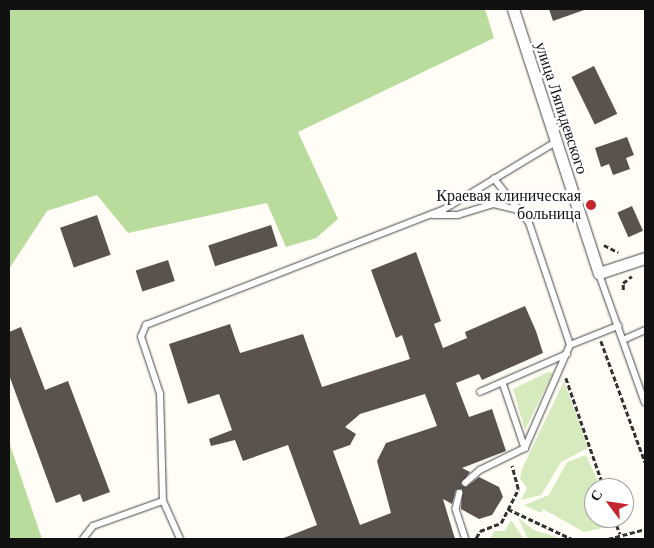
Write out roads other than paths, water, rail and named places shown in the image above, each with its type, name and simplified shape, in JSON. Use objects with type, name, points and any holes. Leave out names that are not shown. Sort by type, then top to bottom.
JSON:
[{"type":"street","name":"улица Ляпидевского","points":[[513,9],[554,143],[599,273]]},
{"type":"street","points":[[599,273],[645,258]]},
{"type":"lane","points":[[180,539],[163,501],[160,394],[141,337],[146,325],[430,215],[554,143]]},
{"type":"lane","points":[[465,483],[480,470],[511,458],[525,448],[562,368],[570,345],[523,212],[494,179]]},
{"type":"lane","points":[[430,215],[458,215],[494,204],[523,212]]},
{"type":"lane","points":[[599,273],[645,402]]},
{"type":"lane","points":[[570,345],[618,326]]},
{"type":"lane","points":[[623,340],[645,330]]},
{"type":"lane","points":[[480,392],[567,354]]},
{"type":"lane","points":[[503,383],[525,448]]},
{"type":"lane","points":[[460,493],[456,509],[466,539]]},
{"type":"lane","points":[[83,539],[93,526],[163,501]]},
{"type":"place","name":"Краевая клиническая больница","points":[[591,205]]}]
